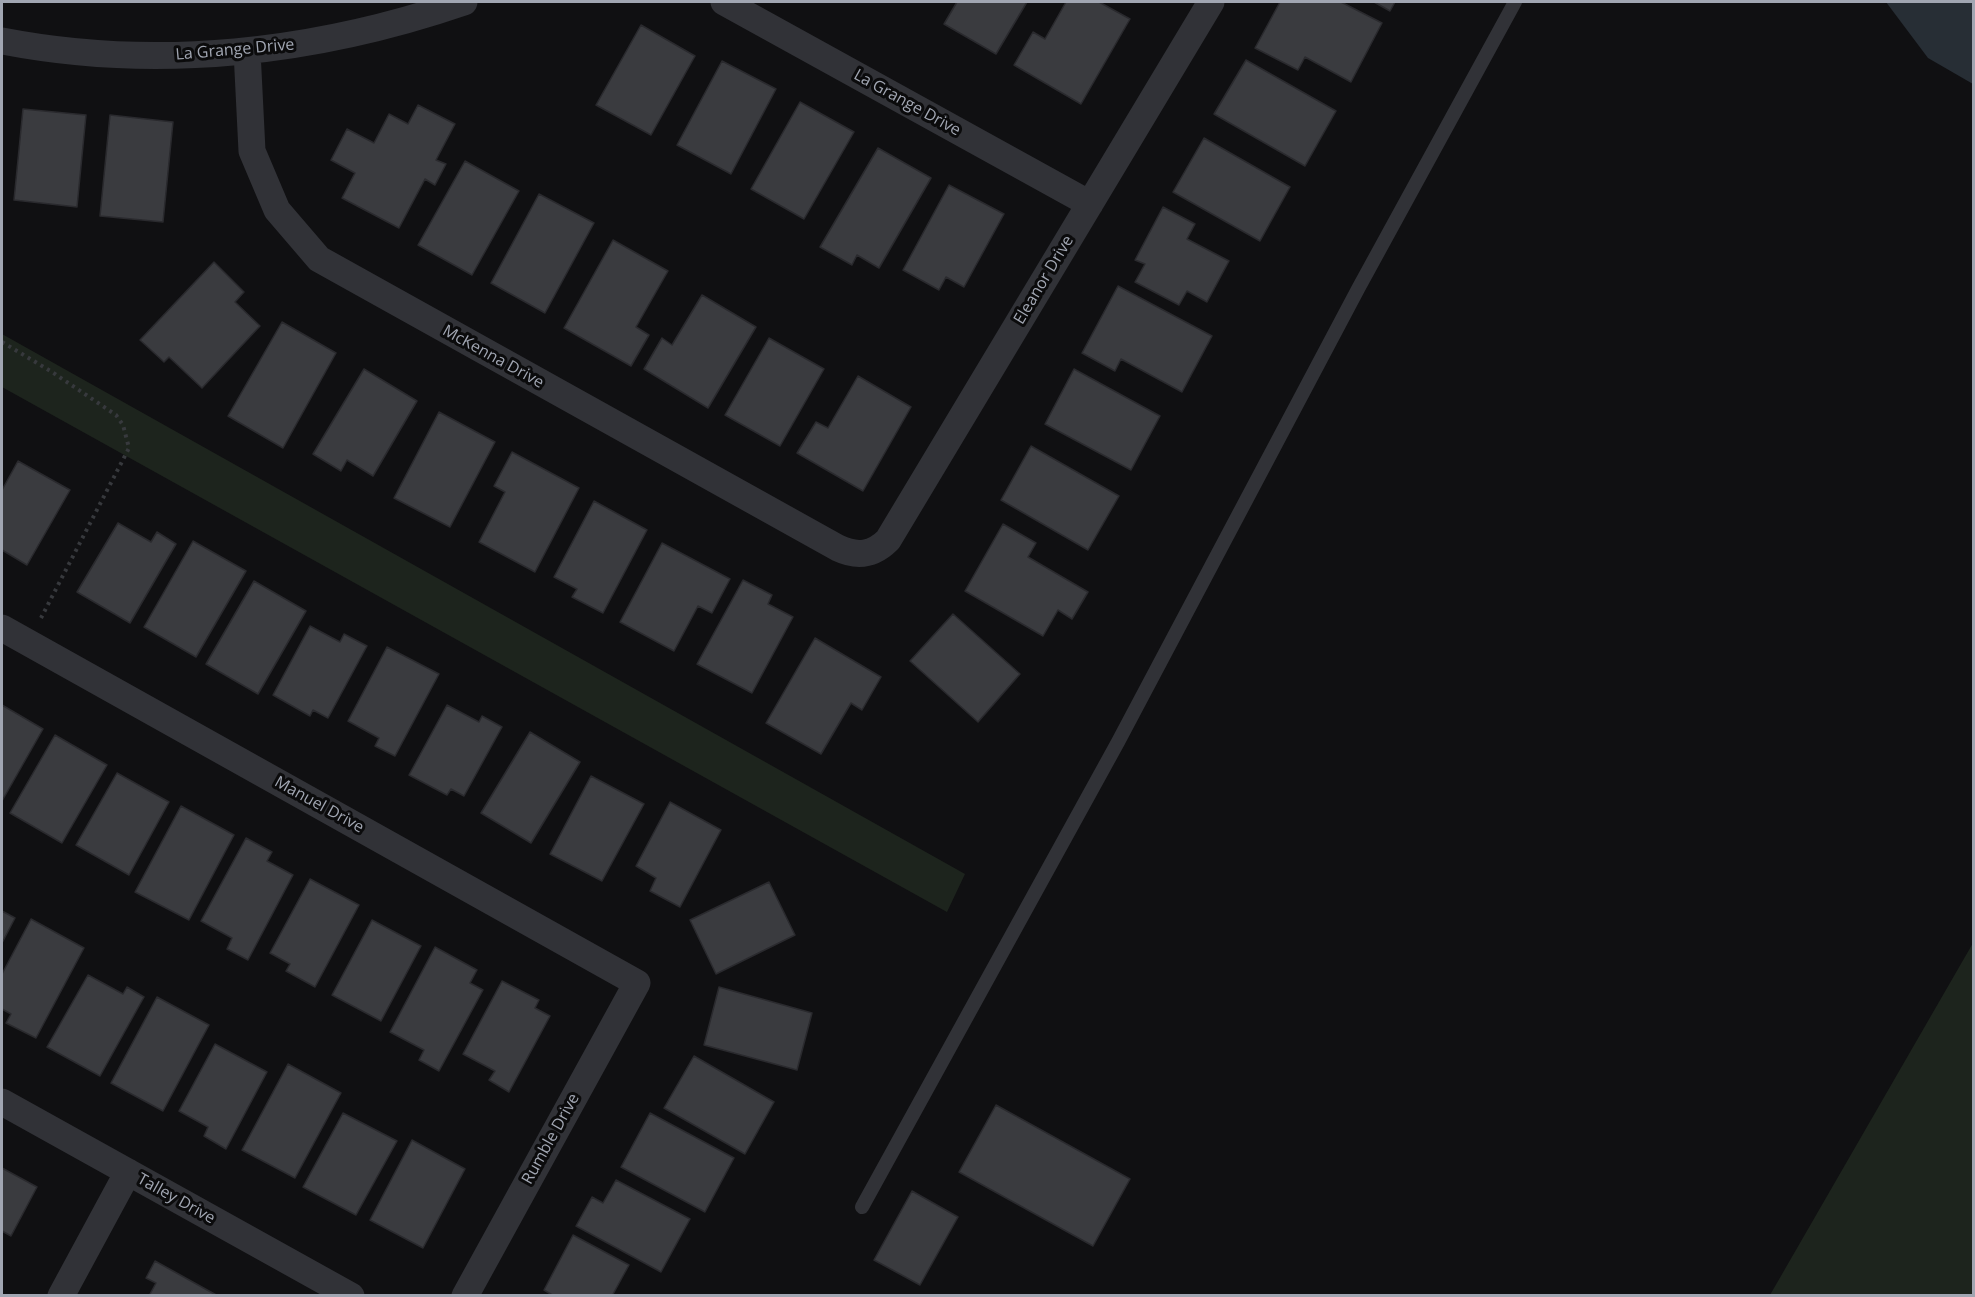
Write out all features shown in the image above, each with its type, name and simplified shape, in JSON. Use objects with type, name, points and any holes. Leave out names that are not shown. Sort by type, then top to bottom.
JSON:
[{"type":"street","name":"La Grange Drive","points":[[2,41],[117,56],[188,56],[274,49],[353,34],[464,2]]},
{"type":"street","name":"La Grange Drive","points":[[724,2],[1090,204]]},
{"type":"street","name":"Eleanor Drive","points":[[870,553],[888,540],[1211,2]]},
{"type":"street","name":"McKenna Drive","points":[[247,51],[252,151],[277,210],[319,259],[838,548],[860,555],[870,553]]},
{"type":"street","name":"Manuel Drive","points":[[2,628],[637,982]]},
{"type":"street","name":"Rumble Drive","points":[[465,1296],[637,982]]},
{"type":"street","name":"Talley Drive","points":[[2,1102],[351,1296]]},
{"type":"street","points":[[61,1296],[128,1172]]},
{"type":"lane","points":[[861,1208],[1118,742],[1358,289],[1515,2]]},
{"type":"path","points":[[2,342],[116,415],[123,424],[129,448],[28,643]]},
{"type":"shaded area","points":[[1886,2],[1973,2],[1973,84],[1928,58]]},
{"type":"shaded area","points":[[2,334],[965,874],[947,912],[2,387]]},
{"type":"shaded area","points":[[1973,943],[1973,1295],[1770,1295]]},
{"type":"building","points":[[957,2],[1027,2],[996,54],[944,24]]},
{"type":"building","points":[[1066,2],[1099,2],[1130,19],[1081,104],[1014,65],[1033,32],[1045,39]]},
{"type":"building","points":[[1280,2],[1341,2],[1382,23],[1351,82],[1305,57],[1298,70],[1255,48]]},
{"type":"building","points":[[1374,2],[1395,2],[1390,11]]},
{"type":"building","points":[[641,25],[695,56],[651,135],[596,105]]},
{"type":"building","points":[[1246,60],[1336,111],[1305,166],[1214,114]]},
{"type":"building","points":[[722,61],[776,89],[731,174],[677,145]]},
{"type":"building","points":[[800,102],[854,132],[804,219],[751,189]]},
{"type":"building","points":[[418,105],[455,124],[436,160],[446,164],[435,185],[425,179],[399,228],[342,198],[355,173],[331,160],[347,129],[374,143],[389,114],[408,124]]},
{"type":"building","points":[[23,109],[86,115],[77,207],[14,200]]},
{"type":"building","points":[[110,115],[173,122],[163,222],[100,216]]},
{"type":"building","points":[[1204,138],[1290,187],[1260,241],[1173,192]]},
{"type":"building","points":[[878,148],[931,178],[879,268],[857,255],[852,265],[820,247]]},
{"type":"building","points":[[465,161],[519,191],[472,275],[418,245]]},
{"type":"building","points":[[949,185],[1004,214],[964,287],[946,277],[939,290],[903,270]]},
{"type":"building","points":[[539,194],[594,223],[545,313],[491,283]]},
{"type":"building","points":[[1163,207],[1195,224],[1187,239],[1229,261],[1207,302],[1187,291],[1179,305],[1135,282],[1145,264],[1135,260]]},
{"type":"building","points":[[613,240],[668,271],[636,327],[649,335],[631,366],[564,328]]},
{"type":"building","points":[[214,262],[244,292],[235,302],[260,326],[202,388],[169,357],[164,362],[140,340]]},
{"type":"building","points":[[1118,286],[1212,336],[1182,392],[1121,359],[1115,371],[1082,353]]},
{"type":"building","points":[[702,295],[756,327],[708,408],[644,369],[662,338],[672,345]]},
{"type":"building","points":[[282,322],[336,353],[283,448],[228,416]]},
{"type":"building","points":[[769,338],[824,369],[780,446],[725,415]]},
{"type":"building","points":[[364,369],[417,401],[373,476],[347,460],[341,471],[313,454]]},
{"type":"building","points":[[1074,369],[1160,416],[1131,470],[1045,424]]},
{"type":"building","points":[[858,376],[911,407],[863,491],[797,453],[816,422],[828,428]]},
{"type":"building","points":[[439,412],[495,442],[450,527],[394,498]]},
{"type":"building","points":[[1031,446],[1119,496],[1088,550],[1001,500]]},
{"type":"building","points":[[512,452],[579,488],[535,572],[479,542],[505,492],[494,486]]},
{"type":"building","points":[[18,461],[70,490],[27,565],[2,550],[2,490]]},
{"type":"building","points":[[594,501],[647,530],[603,613],[572,597],[577,589],[554,577]]},
{"type":"building","points":[[118,523],[151,542],[157,532],[176,544],[130,623],[77,592]]},
{"type":"building","points":[[1003,524],[1036,543],[1028,557],[1088,592],[1072,619],[1058,610],[1043,636],[965,591]]},
{"type":"building","points":[[193,541],[246,571],[196,657],[144,627]]},
{"type":"building","points":[[662,543],[730,579],[712,613],[698,606],[674,651],[620,622]]},
{"type":"building","points":[[743,580],[772,595],[768,604],[793,617],[752,693],[697,664]]},
{"type":"building","points":[[254,581],[306,611],[258,694],[206,664]]},
{"type":"building","points":[[953,614],[1020,674],[978,722],[910,661]]},
{"type":"building","points":[[310,626],[340,642],[344,634],[367,646],[328,718],[313,710],[310,716],[273,695]]},
{"type":"building","points":[[815,638],[881,677],[862,710],[851,703],[821,754],[766,723]]},
{"type":"building","points":[[387,647],[439,674],[395,756],[375,746],[379,738],[348,721]]},
{"type":"building","points":[[2,705],[43,729],[2,801]]},
{"type":"building","points":[[447,705],[479,722],[482,716],[502,727],[464,796],[451,789],[447,795],[409,775]]},
{"type":"building","points":[[530,732],[580,762],[531,843],[481,813]]},
{"type":"building","points":[[55,735],[107,765],[62,843],[10,813]]},
{"type":"building","points":[[117,773],[169,802],[129,875],[76,845]]},
{"type":"building","points":[[591,776],[644,804],[602,881],[550,854]]},
{"type":"building","points":[[670,802],[721,830],[680,907],[650,891],[656,878],[636,866]]},
{"type":"building","points":[[181,806],[234,835],[189,920],[135,892]]},
{"type":"building","points":[[246,838],[272,852],[267,861],[293,875],[248,960],[227,949],[232,938],[201,921]]},
{"type":"building","points":[[310,879],[359,905],[315,987],[286,971],[290,964],[270,953]]},
{"type":"building","points":[[769,882],[795,935],[716,974],[690,920]]},
{"type":"building","points":[[2,911],[15,918],[2,943]]},
{"type":"building","points":[[31,919],[84,948],[36,1038],[6,1023],[11,1014],[2,1009],[2,974]]},
{"type":"building","points":[[372,920],[421,946],[381,1021],[332,995]]},
{"type":"building","points":[[435,947],[477,970],[470,983],[483,990],[439,1071],[419,1060],[424,1050],[390,1032]]},
{"type":"building","points":[[88,975],[123,994],[127,987],[144,997],[100,1076],[47,1047]]},
{"type":"building","points":[[502,981],[539,1000],[535,1008],[550,1016],[509,1092],[489,1080],[495,1071],[463,1054]]},
{"type":"building","points":[[719,987],[812,1013],[797,1070],[704,1045]]},
{"type":"building","points":[[157,997],[209,1025],[163,1111],[111,1083]]},
{"type":"building","points":[[215,1044],[267,1072],[226,1149],[204,1136],[208,1127],[179,1111]]},
{"type":"building","points":[[694,1056],[774,1102],[745,1154],[664,1108]]},
{"type":"building","points":[[288,1064],[341,1093],[295,1178],[242,1150]]},
{"type":"building","points":[[996,1105],[1130,1179],[1093,1246],[959,1172]]},
{"type":"building","points":[[343,1113],[397,1141],[356,1215],[303,1187]]},
{"type":"building","points":[[650,1113],[734,1158],[705,1212],[621,1167]]},
{"type":"building","points":[[412,1140],[465,1169],[423,1248],[370,1220]]},
{"type":"building","points":[[2,1168],[37,1187],[11,1236],[2,1231]]},
{"type":"building","points":[[616,1180],[690,1219],[661,1272],[576,1226],[592,1197],[603,1203]]},
{"type":"building","points":[[912,1191],[958,1217],[920,1285],[874,1260]]},
{"type":"building","points":[[573,1235],[629,1265],[612,1296],[554,1296],[544,1290]]},
{"type":"building","points":[[155,1261],[218,1296],[149,1296],[156,1283],[146,1278]]}]
